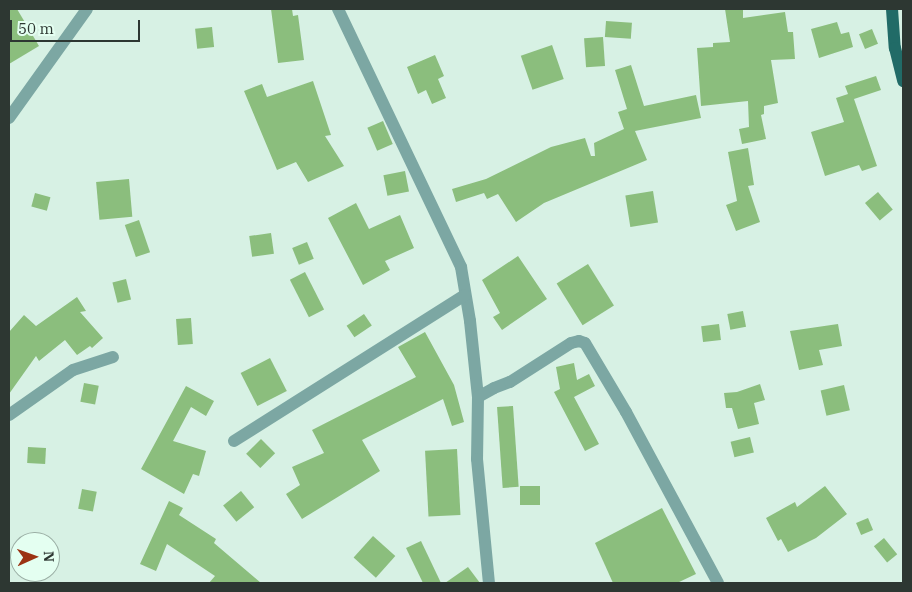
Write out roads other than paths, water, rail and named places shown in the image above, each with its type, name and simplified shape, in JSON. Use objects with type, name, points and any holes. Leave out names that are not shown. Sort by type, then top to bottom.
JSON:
[{"type":"main road","points":[[892,9],[895,48],[903,82]]},
{"type":"street","points":[[9,118],[87,9]]},
{"type":"street","points":[[338,9],[461,267],[478,397],[477,459],[489,583]]},
{"type":"street","points":[[234,441],[465,295]]},
{"type":"street","points":[[478,397],[510,382],[571,343],[585,342],[626,412],[718,583]]},
{"type":"street","points":[[9,415],[73,370],[113,357]]}]
